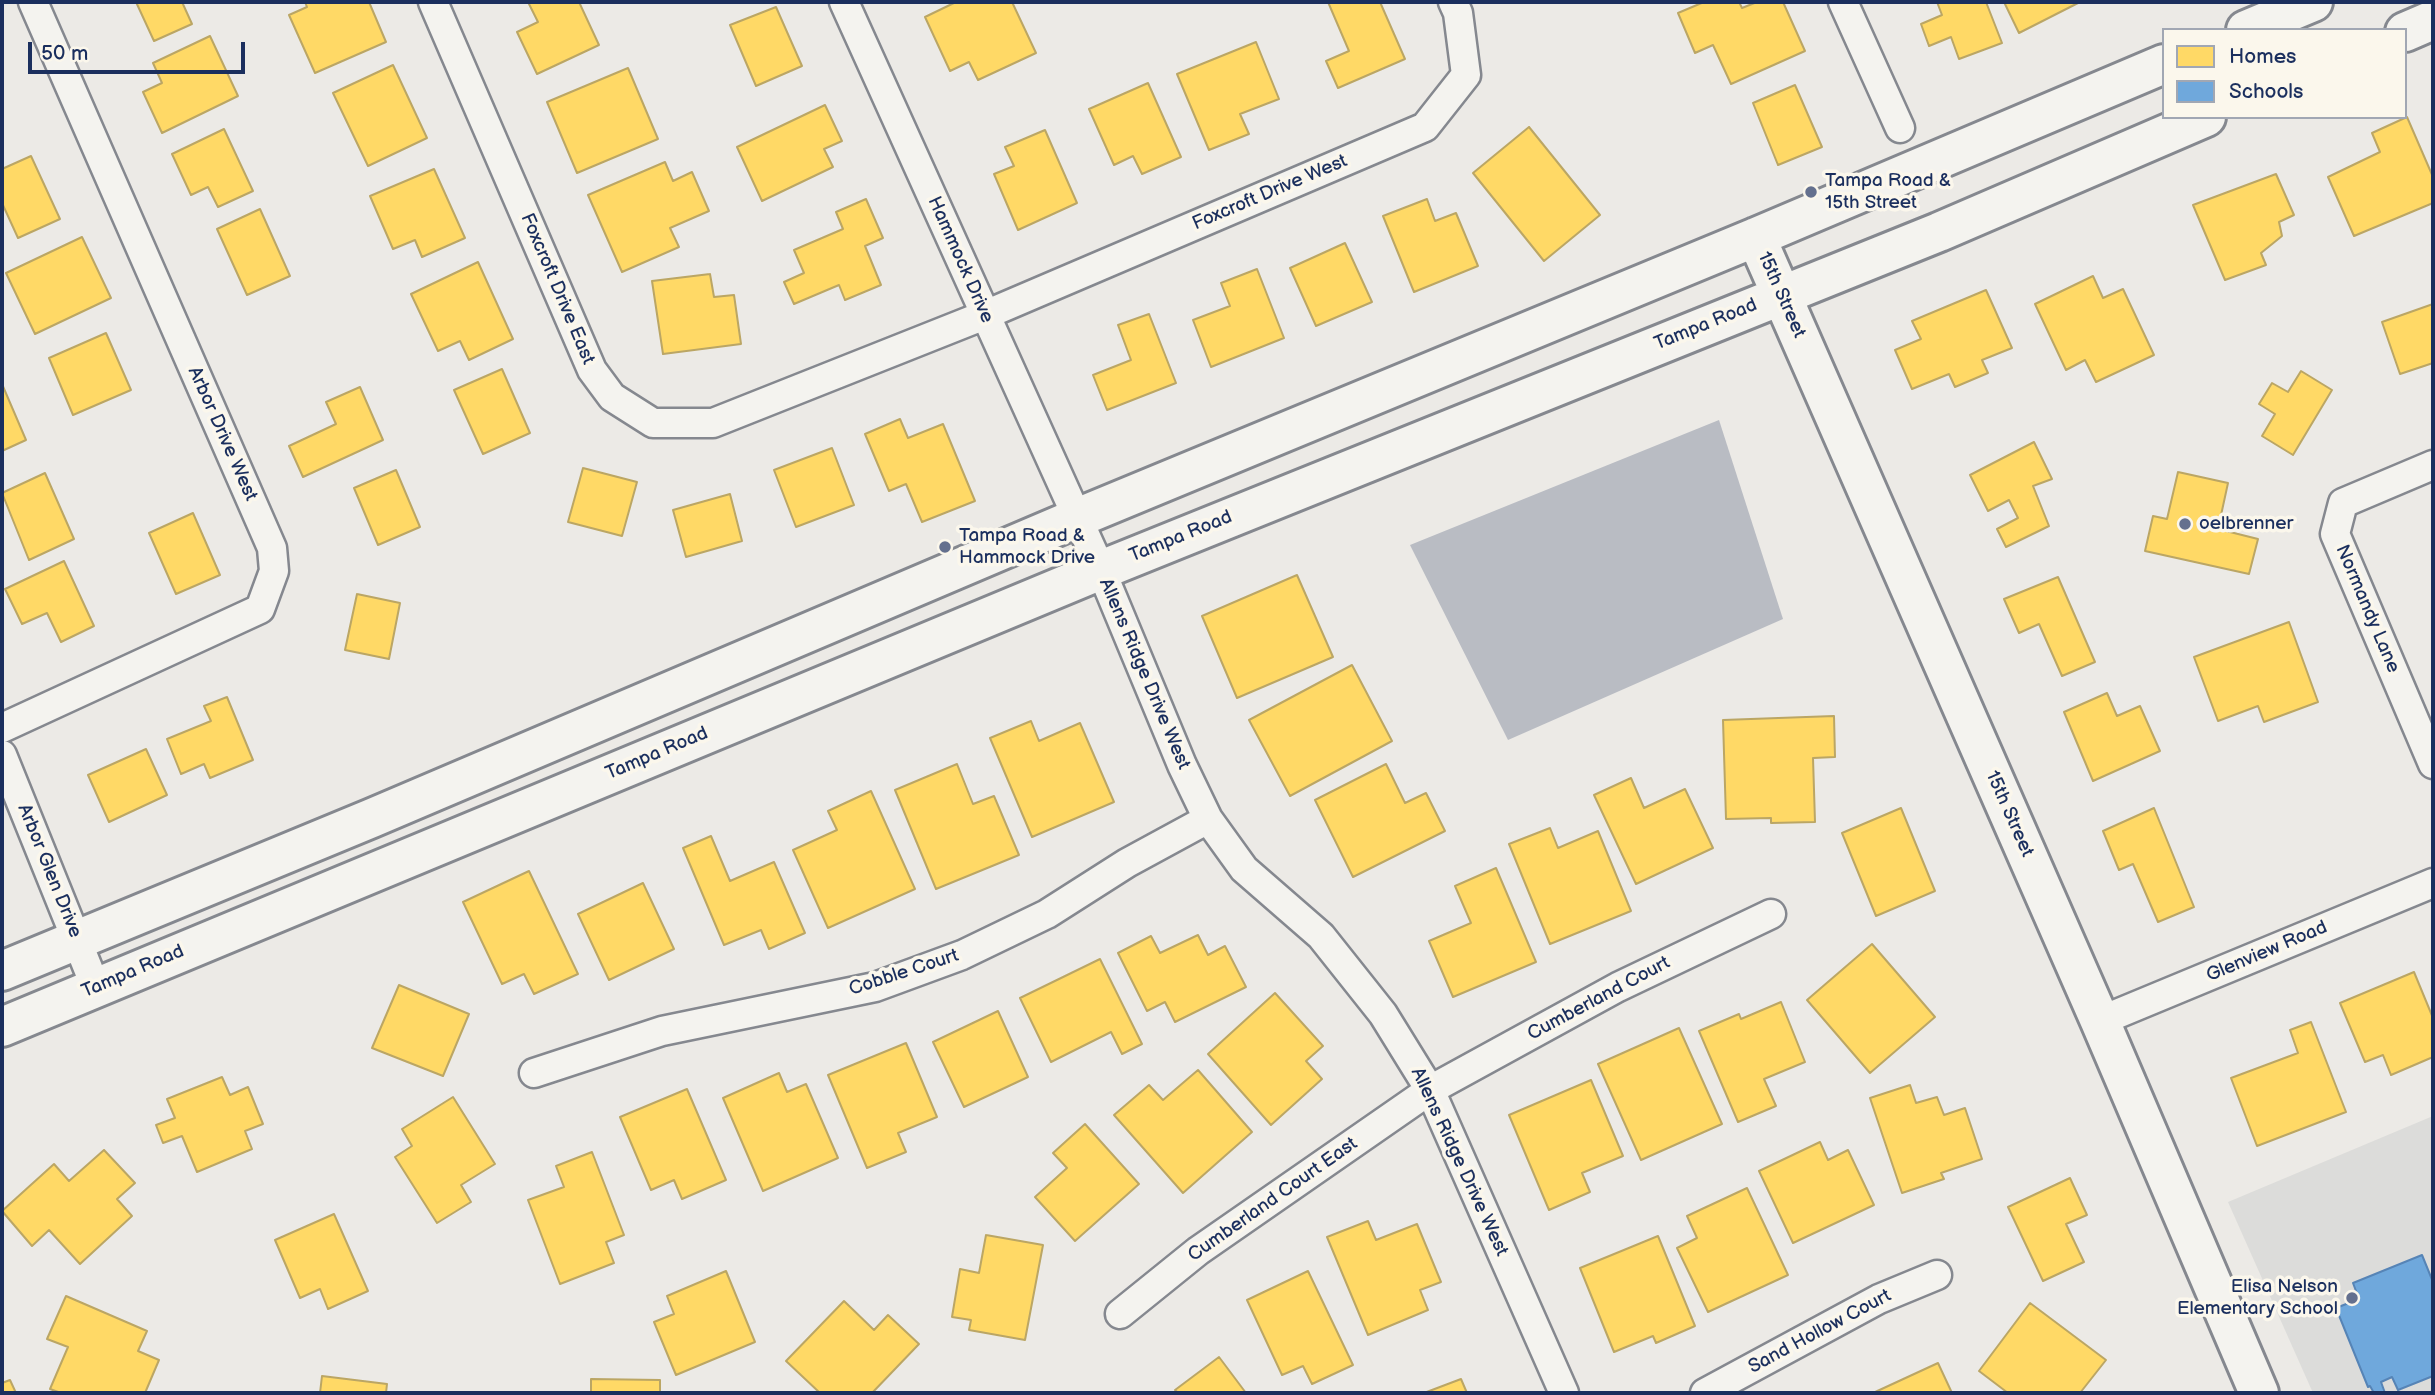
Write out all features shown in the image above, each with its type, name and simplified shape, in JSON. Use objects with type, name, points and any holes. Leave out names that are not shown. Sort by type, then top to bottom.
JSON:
[{"type":"main road","points":[[2251,28],[2313,2]]},
{"type":"main road","points":[[2407,31],[2433,20]]},
{"type":"main road","points":[[2,971],[2162,65]]},
{"type":"main road","name":"Tampa Road","points":[[2,1027],[1101,570],[1782,295],[2201,119]]},
{"type":"main road","name":"15th Street","points":[[1756,237],[2100,1021],[2259,1393]]},
{"type":"street","name":"Arbor Drive West","points":[[2,727],[260,609],[274,571],[272,548],[33,2]]},
{"type":"street","name":"Foxcroft Drive East","points":[[432,2],[592,370],[612,397],[653,423],[713,423],[985,315]]},
{"type":"street","name":"Hammock Drive","points":[[844,2],[1077,518]]},
{"type":"street","name":"Foxcroft Drive West","points":[[985,315],[1425,127],[1466,75],[1458,13],[1453,2]]},
{"type":"street","points":[[1843,2],[1900,128]]},
{"type":"street","name":"Normandy Lane","points":[[2433,465],[2343,503],[2335,534],[2433,764]]},
{"type":"street","name":"Allens Ridge Drive West","points":[[1077,518],[1182,765],[1208,819],[1244,869],[1321,936],[1383,1014],[1430,1090],[1564,1393]]},
{"type":"street","name":"Arbor Glen Drive","points":[[2,755],[96,988]]},
{"type":"street","name":"Cobble Court","points":[[534,1073],[662,1031],[875,986],[962,955],[1047,914],[1128,863],[1208,819]]},
{"type":"street","name":"Glenview Road","points":[[2100,1021],[2433,883]]},
{"type":"street","name":"Cumberland Court","points":[[1430,1090],[1618,987],[1771,914]]},
{"type":"street","name":"Cumberland Court East","points":[[1120,1314],[1198,1251],[1430,1090]]},
{"type":"street","name":"Sand Hollow Court","points":[[1704,1393],[1879,1299],[1937,1275]]},
{"type":"shaded area","points":[[1719,420],[1783,619],[1508,740],[1410,545]]},
{"type":"shaded area","name":"Elisa Nelson Elementary School","points":[[2433,1116],[2433,1393],[2313,1393],[2228,1202]]},
{"type":"building: Homes","points":[[136,2],[182,2],[192,24],[154,41]]},
{"type":"building: Homes","points":[[305,2],[369,2],[386,42],[315,73],[289,15],[307,7]]},
{"type":"building: Homes","points":[[528,2],[579,2],[599,45],[537,74],[517,32],[538,22]]},
{"type":"building: Homes","points":[[956,2],[1012,2],[1036,53],[978,80],[969,62],[950,71],[925,17]]},
{"type":"building: Homes","points":[[1328,2],[1380,2],[1405,59],[1338,88],[1326,61],[1349,51]]},
{"type":"building: Homes","points":[[1704,2],[1739,2],[1742,8],[1757,2],[1783,2],[1805,51],[1731,84],[1713,45],[1695,53],[1678,13]]},
{"type":"building: Homes","points":[[1937,2],[1986,2],[2002,43],[1959,59],[1951,37],[1929,46],[1921,24],[1942,15]]},
{"type":"building: Homes","points":[[2004,2],[2080,2],[2019,33]]},
{"type":"building: Homes","points":[[776,7],[802,66],[756,86],[730,25]]},
{"type":"building: Homes","points":[[210,36],[238,96],[162,133],[143,92],[162,83],[153,63]]},
{"type":"building: Homes","points":[[1256,42],[1279,99],[1240,114],[1249,134],[1209,150],[1177,74]]},
{"type":"building: Homes","points":[[393,65],[427,138],[368,166],[333,93]]},
{"type":"building: Homes","points":[[628,68],[658,139],[577,173],[547,102]]},
{"type":"building: Homes","points":[[1148,83],[1181,157],[1142,174],[1133,156],[1114,165],[1089,109]]},
{"type":"building: Homes","points":[[1795,85],[1822,147],[1778,165],[1753,103]]},
{"type":"building: Homes","points":[[825,105],[842,141],[824,149],[833,167],[762,201],[737,147]]},
{"type":"building: Homes","points":[[2407,117],[2433,177],[2433,203],[2354,236],[2328,177],[2380,152],[2372,133]]},
{"type":"building: Homes","points":[[1529,127],[1600,215],[1544,261],[1473,173]]},
{"type":"building: Homes","points":[[224,129],[253,191],[218,207],[208,187],[191,195],[172,154]]},
{"type":"building: Homes","points":[[1045,130],[1077,203],[1018,230],[994,174],[1014,166],[1005,147]]},
{"type":"building: Homes","points":[[31,156],[60,219],[18,238],[2,203],[2,169]]},
{"type":"building: Homes","points":[[665,162],[673,181],[692,172],[709,211],[670,228],[679,247],[622,272],[588,195]]},
{"type":"building: Homes","points":[[434,169],[465,238],[422,257],[415,240],[393,249],[370,196]]},
{"type":"building: Homes","points":[[2276,174],[2294,215],[2279,222],[2282,236],[2261,253],[2266,265],[2225,280],[2193,205]]},
{"type":"building: Homes","points":[[866,199],[883,238],[865,246],[881,285],[845,300],[839,285],[794,304],[784,282],[804,273],[794,250],[843,229],[836,212]]},
{"type":"building: Homes","points":[[1427,199],[1435,221],[1456,213],[1478,266],[1414,292],[1383,216]]},
{"type":"building: Homes","points":[[260,209],[290,276],[247,295],[217,229]]},
{"type":"building: Homes","points":[[82,237],[111,298],[35,334],[6,273]]},
{"type":"building: Homes","points":[[1345,243],[1372,302],[1316,326],[1290,268]]},
{"type":"building: Homes","points":[[478,262],[513,339],[469,360],[460,341],[438,351],[411,294]]},
{"type":"building: Homes","points":[[1257,269],[1284,338],[1211,367],[1193,320],[1230,306],[1221,283]]},
{"type":"building: Homes","points":[[710,274],[714,297],[734,295],[741,344],[663,354],[652,281]]},
{"type":"building: Homes","points":[[2093,276],[2103,298],[2123,289],[2154,355],[2096,382],[2085,360],[2066,370],[2035,304]]},
{"type":"building: Homes","points":[[1986,290],[2012,348],[1982,360],[1988,373],[1955,387],[1949,374],[1912,389],[1895,350],[1921,339],[1912,321]]},
{"type":"building: Homes","points":[[2433,304],[2433,363],[2400,374],[2382,322]]},
{"type":"building: Homes","points":[[1149,314],[1176,383],[1107,410],[1093,375],[1131,360],[1118,325]]},
{"type":"building: Homes","points":[[106,333],[131,390],[73,415],[49,358]]},
{"type":"building: Homes","points":[[502,369],[530,433],[483,454],[454,390]]},
{"type":"building: Homes","points":[[2301,371],[2332,390],[2293,455],[2262,436],[2275,414],[2259,404],[2272,383],[2288,392]]},
{"type":"building: Homes","points":[[2,384],[26,440],[2,451]]},
{"type":"building: Homes","points":[[360,387],[383,440],[303,477],[289,446],[336,424],[326,402]]},
{"type":"building: Homes","points":[[900,419],[908,438],[943,424],[975,501],[922,522],[906,484],[889,491],[865,434]]},
{"type":"building: Homes","points":[[2034,442],[2052,479],[2033,486],[2049,526],[2006,547],[1997,529],[2018,518],[2009,500],[1988,511],[1970,475]]},
{"type":"building: Homes","points":[[832,448],[854,505],[796,527],[774,470]]},
{"type":"building: Homes","points":[[583,468],[637,482],[622,536],[568,522]]},
{"type":"building: Homes","points":[[396,470],[420,527],[378,545],[354,488]]},
{"type":"building: Homes","name":"oelbrenner","points":[[2178,472],[2228,483],[2218,529],[2258,539],[2249,574],[2145,551],[2153,516],[2167,519]]},
{"type":"building: Homes","points":[[45,473],[74,539],[29,560],[2,493]]},
{"type":"building: Homes","points":[[730,494],[742,541],[686,557],[673,510]]},
{"type":"building: Homes","points":[[193,513],[220,575],[176,594],[149,533]]},
{"type":"building: Homes","points":[[64,561],[94,626],[61,642],[47,613],[22,624],[5,589]]},
{"type":"building: Homes","points":[[1297,575],[1333,657],[1237,698],[1202,616]]},
{"type":"building: Homes","points":[[2058,577],[2095,662],[2062,676],[2039,624],[2019,633],[2004,599]]},
{"type":"building: Homes","points":[[357,594],[400,603],[389,659],[345,650]]},
{"type":"building: Homes","points":[[2289,622],[2318,702],[2264,722],[2258,706],[2218,721],[2194,657]]},
{"type":"building: Homes","points":[[1352,665],[1392,741],[1290,796],[1249,720]]},
{"type":"building: Homes","points":[[2107,693],[2117,716],[2140,706],[2160,751],[2093,781],[2064,712]]},
{"type":"building: Homes","points":[[227,697],[253,760],[210,778],[204,764],[181,774],[167,739],[211,721],[204,706]]},
{"type":"building: Homes","points":[[1834,716],[1835,757],[1813,758],[1815,822],[1771,823],[1771,818],[1726,819],[1723,720]]},
{"type":"building: Homes","points":[[1031,721],[1039,741],[1080,723],[1114,802],[1032,837],[990,738]]},
{"type":"building: Homes","points":[[146,749],[167,795],[109,822],[88,775]]},
{"type":"building: Homes","points":[[957,764],[973,804],[994,796],[1019,855],[936,889],[895,790]]},
{"type":"building: Homes","points":[[1386,764],[1405,803],[1426,793],[1445,831],[1353,877],[1315,800]]},
{"type":"building: Homes","points":[[1631,778],[1644,808],[1685,789],[1713,848],[1636,884],[1594,795]]},
{"type":"building: Homes","points":[[871,791],[915,889],[828,928],[793,850],[837,830],[828,811]]},
{"type":"building: Homes","points":[[1901,808],[1935,891],[1876,916],[1842,833]]},
{"type":"building: Homes","points":[[2154,808],[2194,907],[2158,922],[2133,864],[2119,870],[2103,831]]},
{"type":"building: Homes","points":[[1550,828],[1558,848],[1598,831],[1631,911],[1550,944],[1509,844]]},
{"type":"building: Homes","points":[[711,836],[730,881],[774,862],[805,933],[769,949],[761,930],[724,945],[683,848]]},
{"type":"building: Homes","points":[[1496,868],[1536,962],[1453,997],[1429,941],[1471,923],[1455,886]]},
{"type":"building: Homes","points":[[529,871],[578,974],[534,994],[524,974],[502,984],[463,902]]},
{"type":"building: Homes","points":[[643,883],[674,949],[609,980],[578,914]]},
{"type":"building: Homes","points":[[1198,935],[1208,955],[1225,946],[1246,987],[1175,1022],[1165,1002],[1147,1011],[1118,953],[1151,936],[1160,953]]},
{"type":"building: Homes","points":[[1872,944],[1935,1017],[1870,1073],[1807,1000]]},
{"type":"building: Homes","points":[[1100,959],[1142,1044],[1122,1054],[1111,1032],[1051,1062],[1020,998]]},
{"type":"building: Homes","points":[[2414,972],[2433,1018],[2433,1057],[2391,1075],[2383,1055],[2365,1062],[2340,1003]]},
{"type":"building: Homes","points":[[399,985],[469,1014],[443,1076],[372,1048]]},
{"type":"building: Homes","points":[[1275,993],[1323,1046],[1306,1061],[1322,1079],[1271,1125],[1208,1054]]},
{"type":"building: Homes","points":[[1781,1002],[1805,1062],[1764,1079],[1776,1106],[1738,1122],[1699,1031],[1739,1014],[1741,1019]]},
{"type":"building: Homes","points":[[998,1011],[1028,1077],[964,1107],[933,1042]]},
{"type":"building: Homes","points":[[2311,1022],[2346,1112],[2257,1146],[2231,1078],[2298,1053],[2290,1030]]},
{"type":"building: Homes","points":[[1679,1028],[1722,1124],[1641,1160],[1598,1064]]},
{"type":"building: Homes","points":[[906,1043],[937,1117],[898,1133],[906,1152],[867,1168],[828,1075]]},
{"type":"building: Homes","points":[[1198,1070],[1252,1132],[1183,1193],[1114,1115],[1149,1085],[1163,1100]]},
{"type":"building: Homes","points":[[779,1073],[787,1092],[806,1084],[838,1158],[763,1191],[723,1098]]},
{"type":"building: Homes","points":[[222,1077],[230,1095],[248,1087],[263,1124],[245,1131],[252,1149],[197,1172],[182,1136],[163,1143],[156,1125],[175,1118],[167,1099]]},
{"type":"building: Homes","points":[[1591,1080],[1623,1156],[1582,1173],[1590,1192],[1549,1210],[1509,1115]]},
{"type":"building: Homes","points":[[1910,1085],[1916,1103],[1937,1097],[1944,1115],[1965,1108],[1982,1159],[1941,1173],[1944,1179],[1902,1193],[1870,1098]]},
{"type":"building: Homes","points":[[687,1089],[726,1180],[682,1199],[674,1180],[651,1190],[620,1117]]},
{"type":"building: Homes","points":[[453,1097],[495,1164],[461,1185],[471,1202],[437,1223],[395,1157],[412,1146],[402,1129]]},
{"type":"building: Homes","points":[[1085,1124],[1139,1184],[1075,1241],[1035,1197],[1067,1168],[1053,1153]]},
{"type":"building: Homes","points":[[1820,1142],[1828,1160],[1848,1150],[1874,1205],[1793,1243],[1759,1171]]},
{"type":"building: Homes","points":[[104,1150],[135,1183],[117,1199],[132,1216],[80,1264],[49,1230],[32,1246],[2,1211],[54,1164],[69,1181]]},
{"type":"building: Homes","points":[[592,1152],[624,1235],[606,1242],[614,1263],[560,1284],[528,1200],[564,1187],[556,1166]]},
{"type":"building: Homes","points":[[2070,1178],[2087,1215],[2066,1224],[2084,1262],[2043,1281],[2008,1207]]},
{"type":"building: Homes","points":[[1747,1188],[1788,1275],[1708,1312],[1677,1248],[1697,1238],[1687,1216]]},
{"type":"building: Homes","points":[[334,1214],[368,1291],[328,1309],[320,1289],[300,1298],[275,1240]]},
{"type":"building: Homes","points":[[1368,1221],[1376,1240],[1417,1224],[1441,1282],[1420,1290],[1428,1310],[1368,1335],[1327,1237]]},
{"type":"building: Homes","points":[[986,1235],[1043,1245],[1025,1340],[969,1330],[971,1320],[952,1317],[960,1269],[979,1273]]},
{"type":"building: Homes","points":[[1658,1236],[1695,1326],[1656,1343],[1653,1336],[1614,1352],[1580,1268]]},
{"type":"building: Homes","points":[[726,1271],[755,1342],[676,1375],[654,1322],[674,1314],[667,1296]]},
{"type":"building: Homes","points":[[1308,1271],[1353,1365],[1312,1384],[1303,1366],[1282,1375],[1247,1300]]},
{"type":"building: Homes","points":[[66,1296],[147,1331],[138,1351],[159,1360],[145,1393],[61,1393],[50,1389],[68,1347],[47,1339]]},
{"type":"building: Homes","points":[[844,1301],[874,1330],[888,1315],[919,1344],[872,1393],[820,1393],[786,1361]]},
{"type":"building: Homes","points":[[2030,1303],[2106,1360],[2080,1393],[2008,1393],[1979,1371]]},
{"type":"building: Homes","points":[[1219,1357],[1246,1393],[1178,1393],[1175,1390]]},
{"type":"building: Homes","points":[[1938,1363],[1952,1393],[1873,1393]]},
{"type":"building: Homes","points":[[322,1376],[387,1384],[386,1393],[320,1393]]},
{"type":"building: Homes","points":[[591,1379],[660,1380],[660,1393],[591,1393]]},
{"type":"building: Homes","points":[[1461,1379],[1467,1393],[1424,1393]]},
{"type":"building: Homes","points":[[10,1380],[16,1393],[2,1393],[2,1383]]},
{"type":"building: Schools","points":[[2422,1255],[2433,1282],[2433,1376],[2398,1390],[2392,1377],[2381,1382],[2385,1393],[2374,1393],[2370,1386],[2368,1387],[2336,1308],[2359,1299],[2353,1283]]},
{"type":"place","name":"Tampa Road & 15th Street","points":[[1811,192]]},
{"type":"place","name":"oelbrenner","points":[[2185,524]]},
{"type":"place","name":"Tampa Road & Hammock Drive","points":[[945,547]]},
{"type":"place","name":"Elisa Nelson Elementary School","points":[[2352,1298]]}]
